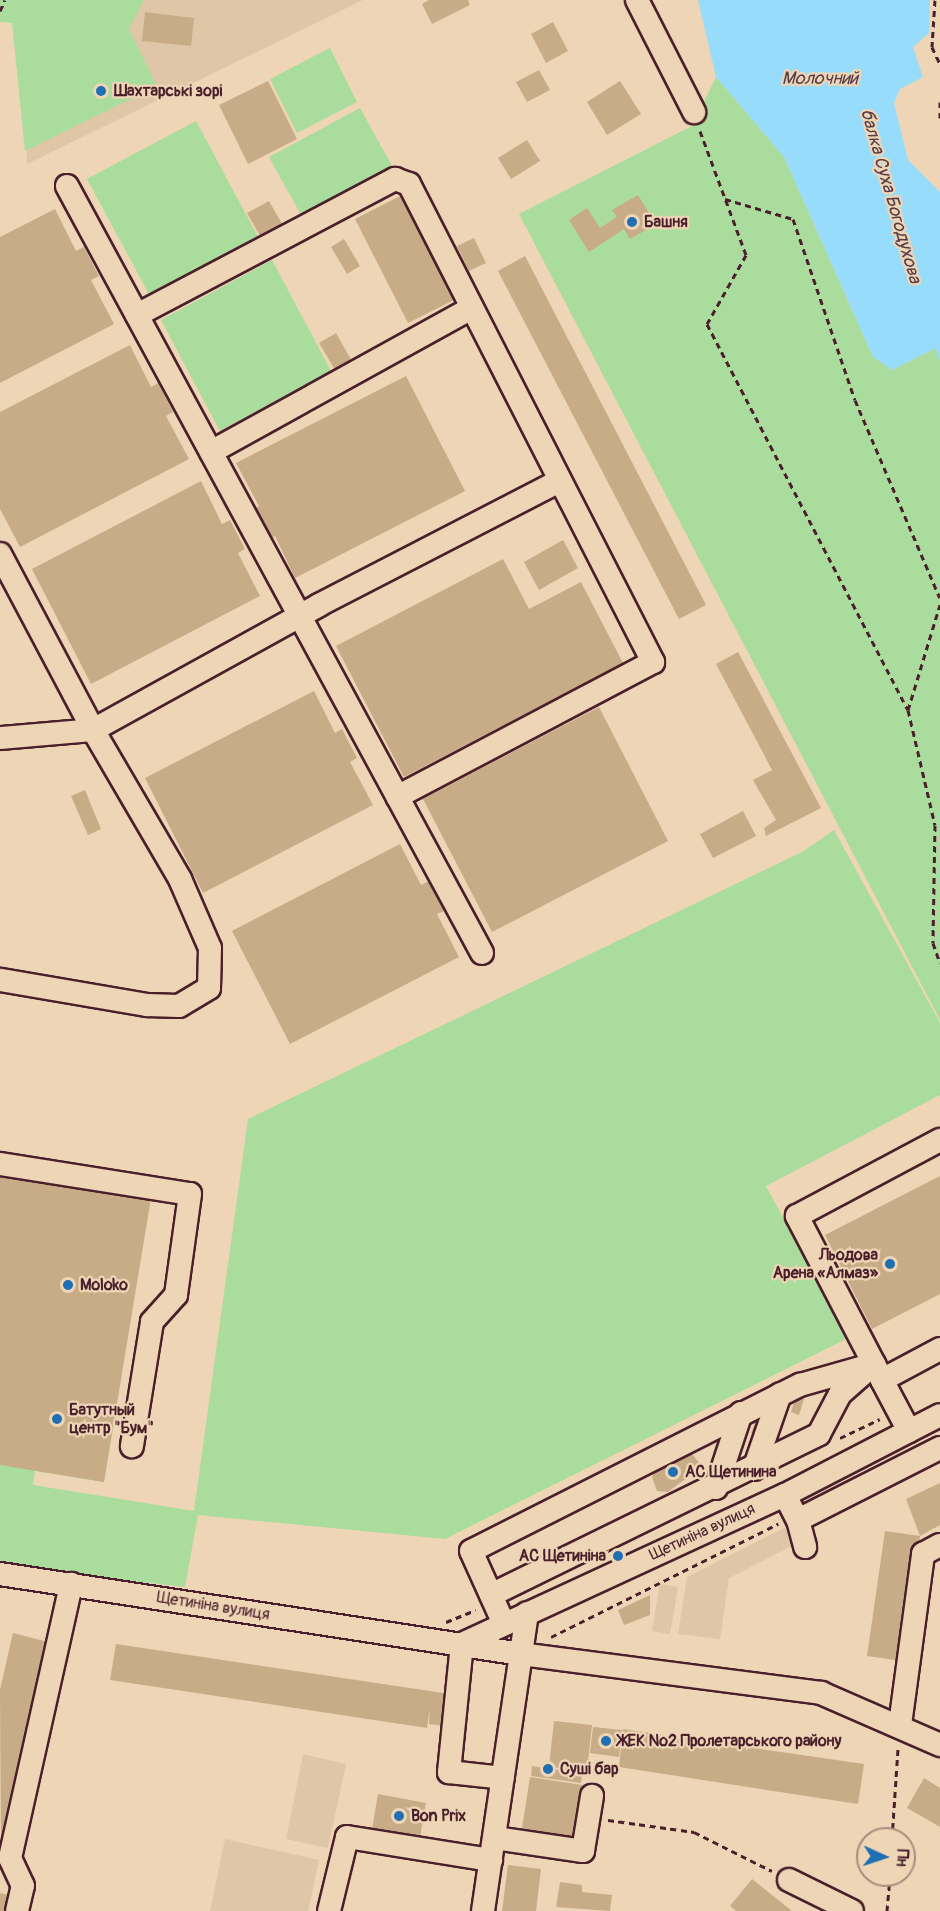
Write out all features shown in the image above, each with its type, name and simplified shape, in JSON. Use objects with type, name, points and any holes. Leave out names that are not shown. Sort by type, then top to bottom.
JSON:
[{"type":"street","points":[[637,0],[694,112]]},
{"type":"street","points":[[137,315],[395,179],[409,183],[559,481],[654,662],[397,797]]},
{"type":"street","points":[[67,186],[482,953]]},
{"type":"street","points":[[211,452],[472,308]]},
{"type":"street","points":[[0,738],[93,730],[299,616],[559,481]]},
{"type":"street","points":[[0,554],[93,730],[180,879],[210,948],[209,988],[180,1006],[147,1005],[0,980]]},
{"type":"street","points":[[909,1431],[797,1216],[940,1140]]},
{"type":"street","points":[[0,1164],[190,1194],[176,1295],[152,1322],[132,1446]]},
{"type":"street","points":[[504,1624],[471,1551],[761,1404],[878,1372],[940,1349]]},
{"type":"street","points":[[491,1595],[812,1441],[840,1394],[878,1372]]},
{"type":"street","points":[[735,1478],[761,1404]]},
{"type":"street","points":[[735,1478],[761,1404]]},
{"type":"street","points":[[735,1478],[761,1404]]},
{"type":"street","name":"Щетиніна вулиця","points":[[462,1644],[785,1494],[940,1415]]},
{"type":"street","points":[[796,1518],[940,1448]]},
{"type":"street","points":[[785,1494],[796,1518],[805,1547]]},
{"type":"street","points":[[900,1725],[923,1554],[940,1545]]},
{"type":"street","name":"Щетиніна вулиця","points":[[0,1574],[521,1654],[821,1693],[900,1725],[940,1745]]},
{"type":"street","points":[[17,1911],[23,1886],[10,1858],[71,1584]]},
{"type":"street","points":[[483,1911],[526,1613]]},
{"type":"street","points":[[462,1644],[449,1772],[503,1778]]},
{"type":"street","points":[[495,1838],[583,1851],[590,1807]]},
{"type":"street","points":[[329,1911],[347,1837],[491,1860]]},
{"type":"street","points":[[789,1880],[852,1911]]},
{"type":"path","points":[[0,11],[5,0]]},
{"type":"path","points":[[935,0],[932,47],[940,64]]},
{"type":"path","points":[[940,102],[940,118]]},
{"type":"path","points":[[694,112],[746,255],[707,324],[908,710],[935,825],[933,943],[940,963]]},
{"type":"path","points":[[725,199],[793,219],[855,400],[940,598]]},
{"type":"path","points":[[908,710],[940,605]]},
{"type":"path","points":[[544,1641],[796,1518]]},
{"type":"path","points":[[893,1827],[900,1725]]},
{"type":"path","points":[[590,1807],[694,1832],[789,1880]]},
{"type":"path","points":[[887,1911],[889,1887]]},
{"type":"shaded area","name":"Шахтарські зорі","points":[[34,0],[363,0],[27,164],[24,17]]},
{"type":"shaded area","points":[[786,1527],[794,1545],[729,1578],[720,1639],[678,1634],[687,1577]]},
{"type":"shaded area","points":[[660,1584],[678,1587],[670,1634],[652,1631]]},
{"type":"shaded area","points":[[303,1754],[346,1764],[328,1848],[286,1839]]},
{"type":"shaded area","points":[[225,1839],[319,1860],[308,1911],[210,1911]]},
{"type":"green space","points":[[0,0],[144,0],[129,29],[157,86],[25,151],[12,23],[0,22]]},
{"type":"green space","points":[[330,48],[357,102],[297,133],[270,79]]},
{"type":"green space","points":[[716,77],[784,157],[873,357],[892,370],[940,346],[940,1020],[519,214],[692,126]]},
{"type":"green space","points":[[360,108],[392,166],[301,215],[269,157]]},
{"type":"green space","points":[[196,121],[258,237],[150,296],[87,179]]},
{"type":"green space","points":[[272,260],[331,371],[220,431],[161,320]]},
{"type":"green space","points":[[834,830],[940,1023],[940,1095],[766,1186],[848,1338],[445,1539],[198,1515],[185,1587],[0,1566],[0,1348],[122,1372],[104,1482],[35,1471],[33,1485],[194,1511],[248,1119],[802,852]]},
{"type":"water","name":"Молочний","points":[[698,0],[930,0],[929,33],[913,47],[923,77],[900,89],[894,103],[908,160],[940,192],[940,346],[892,370],[873,357],[784,157],[716,77]]},
{"type":"building","points":[[429,0],[468,0],[470,5],[432,24],[422,4]]},
{"type":"building","points":[[145,12],[194,18],[191,46],[142,41]]},
{"type":"building","points":[[553,22],[568,51],[546,63],[531,34]]},
{"type":"building","points":[[539,70],[550,90],[527,102],[516,82]]},
{"type":"building","points":[[268,81],[297,139],[248,164],[219,105]]},
{"type":"building","points":[[620,81],[641,114],[607,135],[587,102]]},
{"type":"building","points":[[527,140],[540,161],[511,179],[498,158]]},
{"type":"building","name":"Башня","points":[[638,195],[656,224],[630,239],[624,229],[589,252],[569,220],[587,208],[600,228],[617,217],[612,210]]},
{"type":"building","points":[[400,196],[454,300],[408,323],[355,219]]},
{"type":"building","points":[[269,201],[285,229],[263,241],[247,213]]},
{"type":"building","points":[[55,209],[76,251],[84,247],[99,276],[91,280],[114,324],[0,383],[0,237]]},
{"type":"building","points":[[474,238],[486,263],[469,271],[457,246]]},
{"type":"building","points":[[344,239],[360,266],[347,274],[331,247]]},
{"type":"building","points":[[525,256],[706,605],[679,619],[498,271]]},
{"type":"building","points":[[336,333],[353,363],[337,373],[319,343]]},
{"type":"building","points":[[130,345],[151,387],[158,383],[173,412],[166,416],[189,459],[20,547],[0,509],[0,412]]},
{"type":"building","points":[[406,376],[465,491],[295,578],[275,536],[267,540],[252,510],[259,506],[236,463]]},
{"type":"building","points":[[201,481],[222,524],[230,520],[245,549],[238,553],[260,596],[91,684],[32,569]]},
{"type":"building","points":[[563,540],[578,568],[539,590],[524,562]]},
{"type":"building","points":[[503,559],[529,609],[581,582],[623,663],[404,777],[336,646]]},
{"type":"building","points":[[738,652],[821,808],[766,836],[764,828],[776,820],[753,780],[772,770],[716,664]]},
{"type":"building","points":[[314,691],[335,733],[342,729],[357,758],[350,762],[373,805],[203,893],[145,778]]},
{"type":"building","points":[[599,707],[668,841],[492,932],[423,799]]},
{"type":"building","points":[[85,790],[101,829],[88,835],[71,796]]},
{"type":"building","points":[[743,811],[756,836],[713,858],[700,834]]},
{"type":"building","points":[[400,844],[421,885],[429,881],[444,911],[437,914],[459,957],[290,1044],[232,931]]},
{"type":"building","name":"Moloko","points":[[0,1173],[151,1198],[104,1482],[0,1465]]},
{"type":"building","name":"Льодова Арена «Алмаз»","points":[[940,1176],[940,1294],[872,1329],[825,1235]]},
{"type":"building","points":[[796,1396],[804,1399],[799,1415],[791,1412]]},
{"type":"building","points":[[757,1418],[765,1421],[759,1436],[751,1433]]},
{"type":"building","points":[[718,1438],[726,1440],[721,1456],[713,1453]]},
{"type":"building","name":"АС Щетинина","points":[[690,1451],[699,1463],[692,1468],[692,1474],[668,1492],[657,1491],[652,1477],[656,1469]]},
{"type":"building","points":[[940,1483],[940,1525],[920,1536],[906,1499]]},
{"type":"building","points":[[885,1531],[920,1536],[902,1661],[867,1656]]},
{"type":"building","points":[[650,1595],[650,1615],[624,1625],[618,1610]]},
{"type":"building","points":[[13,1633],[48,1642],[1,1842],[0,1690]]},
{"type":"building","points":[[116,1644],[450,1694],[445,1726],[429,1724],[430,1708],[427,1728],[110,1680]]},
{"type":"building","points":[[554,1721],[592,1725],[587,1771],[549,1767]]},
{"type":"building","name":"ЖЕК №2 Пролетарського району","points":[[593,1727],[622,1730],[619,1757],[590,1753]]},
{"type":"building","points":[[623,1729],[864,1764],[858,1804],[619,1767]]},
{"type":"building","points":[[532,1766],[582,1773],[581,1783],[531,1776]]},
{"type":"building","points":[[530,1777],[582,1785],[574,1847],[520,1841]]},
{"type":"building","points":[[924,1778],[940,1788],[940,1827],[907,1808]]},
{"type":"building","name":"Bon Prix","points":[[378,1794],[426,1803],[420,1838],[372,1829]]},
{"type":"building","points":[[508,1865],[541,1869],[536,1911],[502,1911]]},
{"type":"building","points":[[752,1879],[792,1911],[736,1911],[730,1906]]},
{"type":"building","points":[[560,1882],[582,1885],[582,1892],[612,1895],[610,1911],[556,1907]]},
{"type":"building","points":[[0,1893],[13,1896],[10,1911],[0,1911]]},
{"type":"waterway","name":"балка Суха Богодухова","points":[[936,343],[940,356]]},
{"type":"place","name":"Шахтарські зорі","points":[[101,91]]},
{"type":"place","name":"Башня","points":[[632,222]]},
{"type":"place","name":"Льодова Арена «Алмаз»","points":[[890,1264]]},
{"type":"place","name":"Moloko","points":[[68,1285]]},
{"type":"place","name":"Батутный центр \"Бум\"","points":[[57,1419]]},
{"type":"place","name":"АС Щетинина","points":[[673,1472]]},
{"type":"place","name":"АС Щетиніна","points":[[618,1556]]},
{"type":"place","name":"ЖЕК №2 Пролетарського району","points":[[606,1741]]},
{"type":"place","name":"Суші бар","points":[[548,1769]]},
{"type":"place","name":"Bon Prix","points":[[399,1816]]}]
